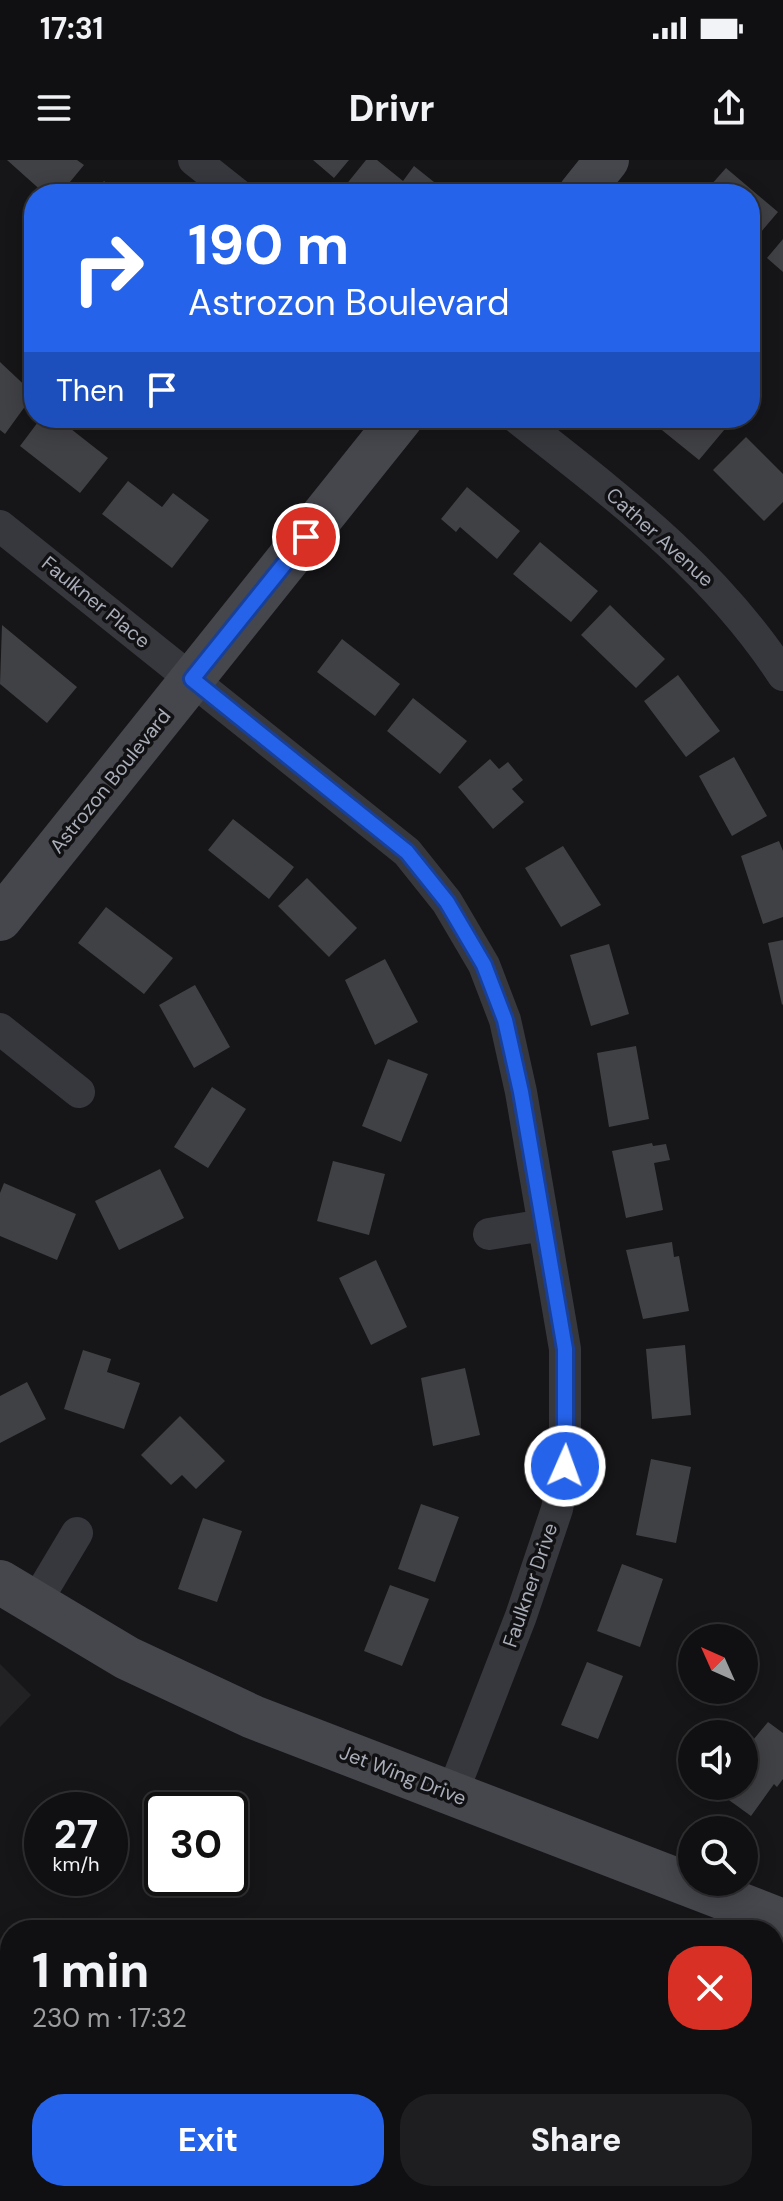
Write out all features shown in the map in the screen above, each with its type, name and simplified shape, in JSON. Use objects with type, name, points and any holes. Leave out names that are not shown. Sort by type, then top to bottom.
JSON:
[{"type":"main road","points":[[588,184],[607,160]]},
{"type":"main road","name":"Astrozon Boulevard","points":[[0,919],[393,428]]},
{"type":"main road","name":"Jet Wing Drive","points":[[17,1594],[127,1658],[253,1717],[780,1920]]},
{"type":"street","points":[[194,160],[224,184]]},
{"type":"street","name":"Cather Avenue","points":[[530,428],[653,525],[717,588],[783,675]]},
{"type":"street","name":"Faulkner Place","points":[[0,526],[192,679]]},
{"type":"street","name":"Faulkner Drive","points":[[192,679],[365,815],[407,852],[447,902],[484,965],[505,1020],[565,1349],[565,1466],[557,1509],[521,1616],[452,1794]]},
{"type":"street","points":[[0,1029],[79,1092]]},
{"type":"street","points":[[489,1234],[544,1225]]},
{"type":"street","name":"Jet Wing Drive","points":[[17,1594],[77,1533]]},
{"type":"shaded area","points":[[0,1664],[31,1695],[0,1727]]},
{"type":"building","points":[[7,160],[77,160],[84,165],[68,184],[34,184]]},
{"type":"building","points":[[313,160],[349,160],[334,178]]},
{"type":"building","points":[[366,160],[377,160],[403,181],[414,166],[436,184],[347,184]]},
{"type":"building","points":[[726,168],[745,184],[712,184]]},
{"type":"building","points":[[760,197],[778,212],[760,233]]},
{"type":"building","points":[[783,239],[783,272],[767,258]]},
{"type":"building","points":[[0,362],[24,385],[24,408],[5,434],[0,430]]},
{"type":"building","points":[[34,428],[70,428],[108,458],[80,493],[20,446]]},
{"type":"building","points":[[659,428],[726,428],[699,460]]},
{"type":"building","points":[[746,437],[783,474],[783,502],[764,521],[713,470]]},
{"type":"building","points":[[128,481],[162,507],[173,493],[209,520],[172,568],[102,514]]},
{"type":"building","points":[[467,487],[520,531],[497,559],[460,527],[456,532],[441,519]]},
{"type":"building","points":[[540,542],[598,591],[571,622],[513,574]]},
{"type":"building","points":[[610,605],[665,659],[636,688],[581,635]]},
{"type":"building","points":[[2,625],[77,687],[47,723],[0,684]]},
{"type":"building","points":[[342,639],[400,684],[375,716],[317,672]]},
{"type":"building","points":[[678,675],[720,731],[686,757],[644,701]]},
{"type":"building","points":[[413,698],[467,741],[440,774],[387,731]]},
{"type":"building","points":[[734,757],[767,816],[732,836],[699,776]]},
{"type":"building","points":[[490,759],[499,769],[508,762],[523,780],[512,789],[524,802],[493,829],[458,787]]},
{"type":"building","points":[[233,819],[294,867],[269,899],[208,850]]},
{"type":"building","points":[[779,841],[783,851],[783,917],[763,924],[741,856]]},
{"type":"building","points":[[563,846],[601,905],[561,927],[525,868]]},
{"type":"building","points":[[307,878],[357,928],[329,957],[278,906]]},
{"type":"building","points":[[106,907],[173,958],[144,994],[78,943]]},
{"type":"building","points":[[783,940],[783,1004],[782,1005],[768,943]]},
{"type":"building","points":[[609,944],[629,1014],[591,1026],[570,955]]},
{"type":"building","points":[[385,959],[418,1022],[375,1045],[345,980]]},
{"type":"building","points":[[195,985],[230,1047],[194,1068],[159,1005]]},
{"type":"building","points":[[636,1046],[649,1119],[609,1127],[597,1053]]},
{"type":"building","points":[[388,1059],[428,1074],[401,1142],[362,1126]]},
{"type":"building","points":[[212,1087],[246,1109],[208,1168],[174,1147]]},
{"type":"building","points":[[652,1143],[653,1146],[666,1144],[670,1160],[654,1163],[663,1210],[626,1218],[612,1151]]},
{"type":"building","points":[[333,1161],[385,1174],[369,1235],[317,1221]]},
{"type":"building","points":[[160,1169],[184,1218],[119,1250],[95,1201]]},
{"type":"building","points":[[4,1183],[76,1214],[57,1260],[0,1236],[0,1193]]},
{"type":"building","points":[[672,1242],[674,1257],[679,1256],[689,1311],[643,1319],[626,1250]]},
{"type":"building","points":[[376,1260],[407,1327],[371,1345],[339,1278]]},
{"type":"building","points":[[685,1345],[691,1415],[652,1419],[646,1349]]},
{"type":"building","points":[[83,1350],[111,1359],[107,1372],[140,1383],[124,1429],[64,1409]]},
{"type":"building","points":[[465,1368],[480,1435],[433,1446],[421,1378]]},
{"type":"building","points":[[27,1382],[46,1419],[0,1443],[0,1396]]},
{"type":"building","points":[[180,1416],[225,1461],[196,1489],[182,1475],[171,1485],[141,1455]]},
{"type":"building","points":[[651,1459],[691,1467],[676,1543],[636,1535]]},
{"type":"building","points":[[421,1504],[459,1517],[435,1582],[398,1569]]},
{"type":"building","points":[[203,1518],[242,1531],[217,1602],[178,1589]]},
{"type":"building","points":[[622,1564],[663,1579],[640,1647],[597,1631]]},
{"type":"building","points":[[390,1585],[429,1599],[402,1666],[364,1651]]},
{"type":"building","points":[[587,1662],[623,1676],[598,1739],[561,1725]]},
{"type":"building","points":[[768,1722],[783,1733],[783,1779],[777,1787],[774,1784],[751,1816],[729,1800],[758,1800],[758,1734]]},
{"type":"route","points":[[306,537],[192,679],[365,815],[407,852],[447,902],[484,965],[505,1020],[521,1092],[565,1349],[565,1466]]}]
